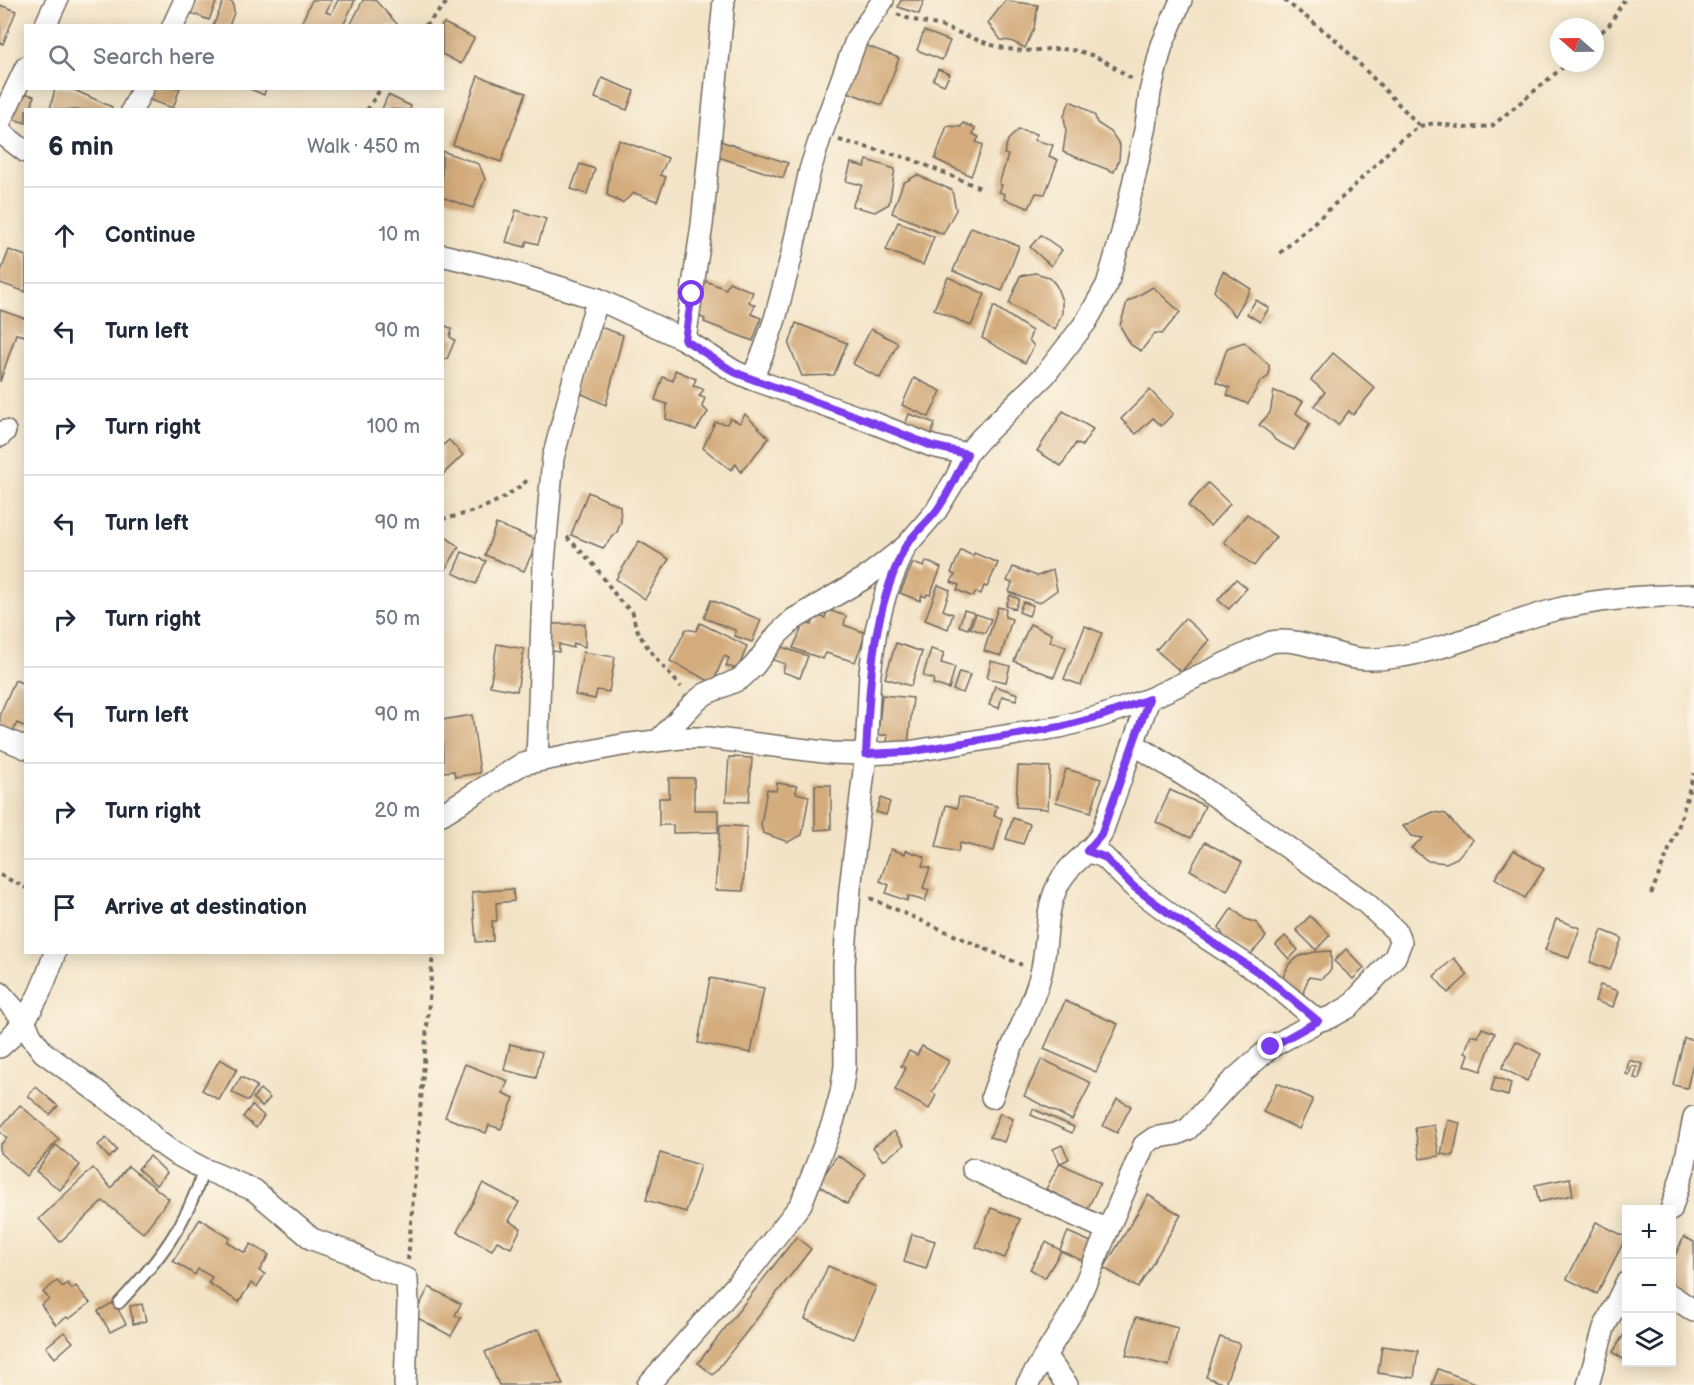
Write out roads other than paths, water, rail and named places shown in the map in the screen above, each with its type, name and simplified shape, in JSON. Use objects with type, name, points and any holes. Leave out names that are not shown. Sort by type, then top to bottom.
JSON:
[{"type":"street","points":[[46,24],[57,0]]},
{"type":"street","points":[[174,24],[185,0]]},
{"type":"street","points":[[685,340],[702,225],[724,0]]},
{"type":"street","points":[[659,741],[705,694],[740,679],[754,666],[778,634],[794,620],[865,578],[906,546],[936,511],[956,478],[967,454],[1045,375],[1086,322],[1107,285],[1122,233],[1146,126],[1150,92],[1162,45],[1181,0]]},
{"type":"street","points":[[752,379],[775,319],[810,170],[821,135],[857,38],[881,4]]},
{"type":"street","points":[[0,122],[24,71]]},
{"type":"street","points":[[133,108],[142,90]]},
{"type":"street","points":[[0,132],[24,151]]},
{"type":"street","points":[[444,255],[507,271],[598,299],[685,340],[734,372],[932,446],[967,454]]},
{"type":"street","points":[[537,760],[544,563],[553,458],[579,359],[598,299]]},
{"type":"street","points":[[653,1384],[798,1209],[833,1122],[845,1066],[844,965],[850,890],[866,754],[870,673],[876,630],[886,593],[906,546]]},
{"type":"street","points":[[444,813],[522,764],[622,745],[681,738],[709,738],[832,753],[908,752],[1060,727],[1101,716],[1149,699],[1271,642],[1292,641],[1356,658],[1397,657],[1471,639],[1509,623],[1599,600],[1694,595]]},
{"type":"street","points":[[992,1097],[1041,974],[1046,926],[1053,896],[1068,869],[1101,835],[1149,699]]},
{"type":"street","points":[[0,737],[24,747]]},
{"type":"street","points":[[1028,1385],[1075,1307],[1144,1145],[1154,1138],[1177,1134],[1188,1129],[1230,1083],[1254,1061],[1292,1034],[1342,1012],[1372,984],[1399,951],[1401,942],[1396,931],[1366,903],[1202,787],[1134,744]]},
{"type":"street","points":[[1087,851],[1104,857],[1134,887],[1174,917],[1264,976],[1318,1021]]},
{"type":"street","points":[[0,1047],[24,1020],[46,981],[54,954]]},
{"type":"street","points":[[0,993],[24,1020],[31,1036],[43,1052],[136,1120],[157,1141],[174,1153],[204,1169],[254,1190],[312,1239],[351,1253],[371,1266],[407,1279],[405,1385]]},
{"type":"street","points":[[1672,1205],[1684,1168],[1694,1117]]},
{"type":"street","points":[[973,1168],[1108,1230]]},
{"type":"street","points":[[1588,1385],[1604,1328],[1622,1291]]},
{"type":"street","points":[[1676,1299],[1694,1311]]},
{"type":"street","points":[[1046,1357],[1067,1385]]},
{"type":"lane","points":[[119,1304],[166,1249],[186,1215],[204,1169]]}]
